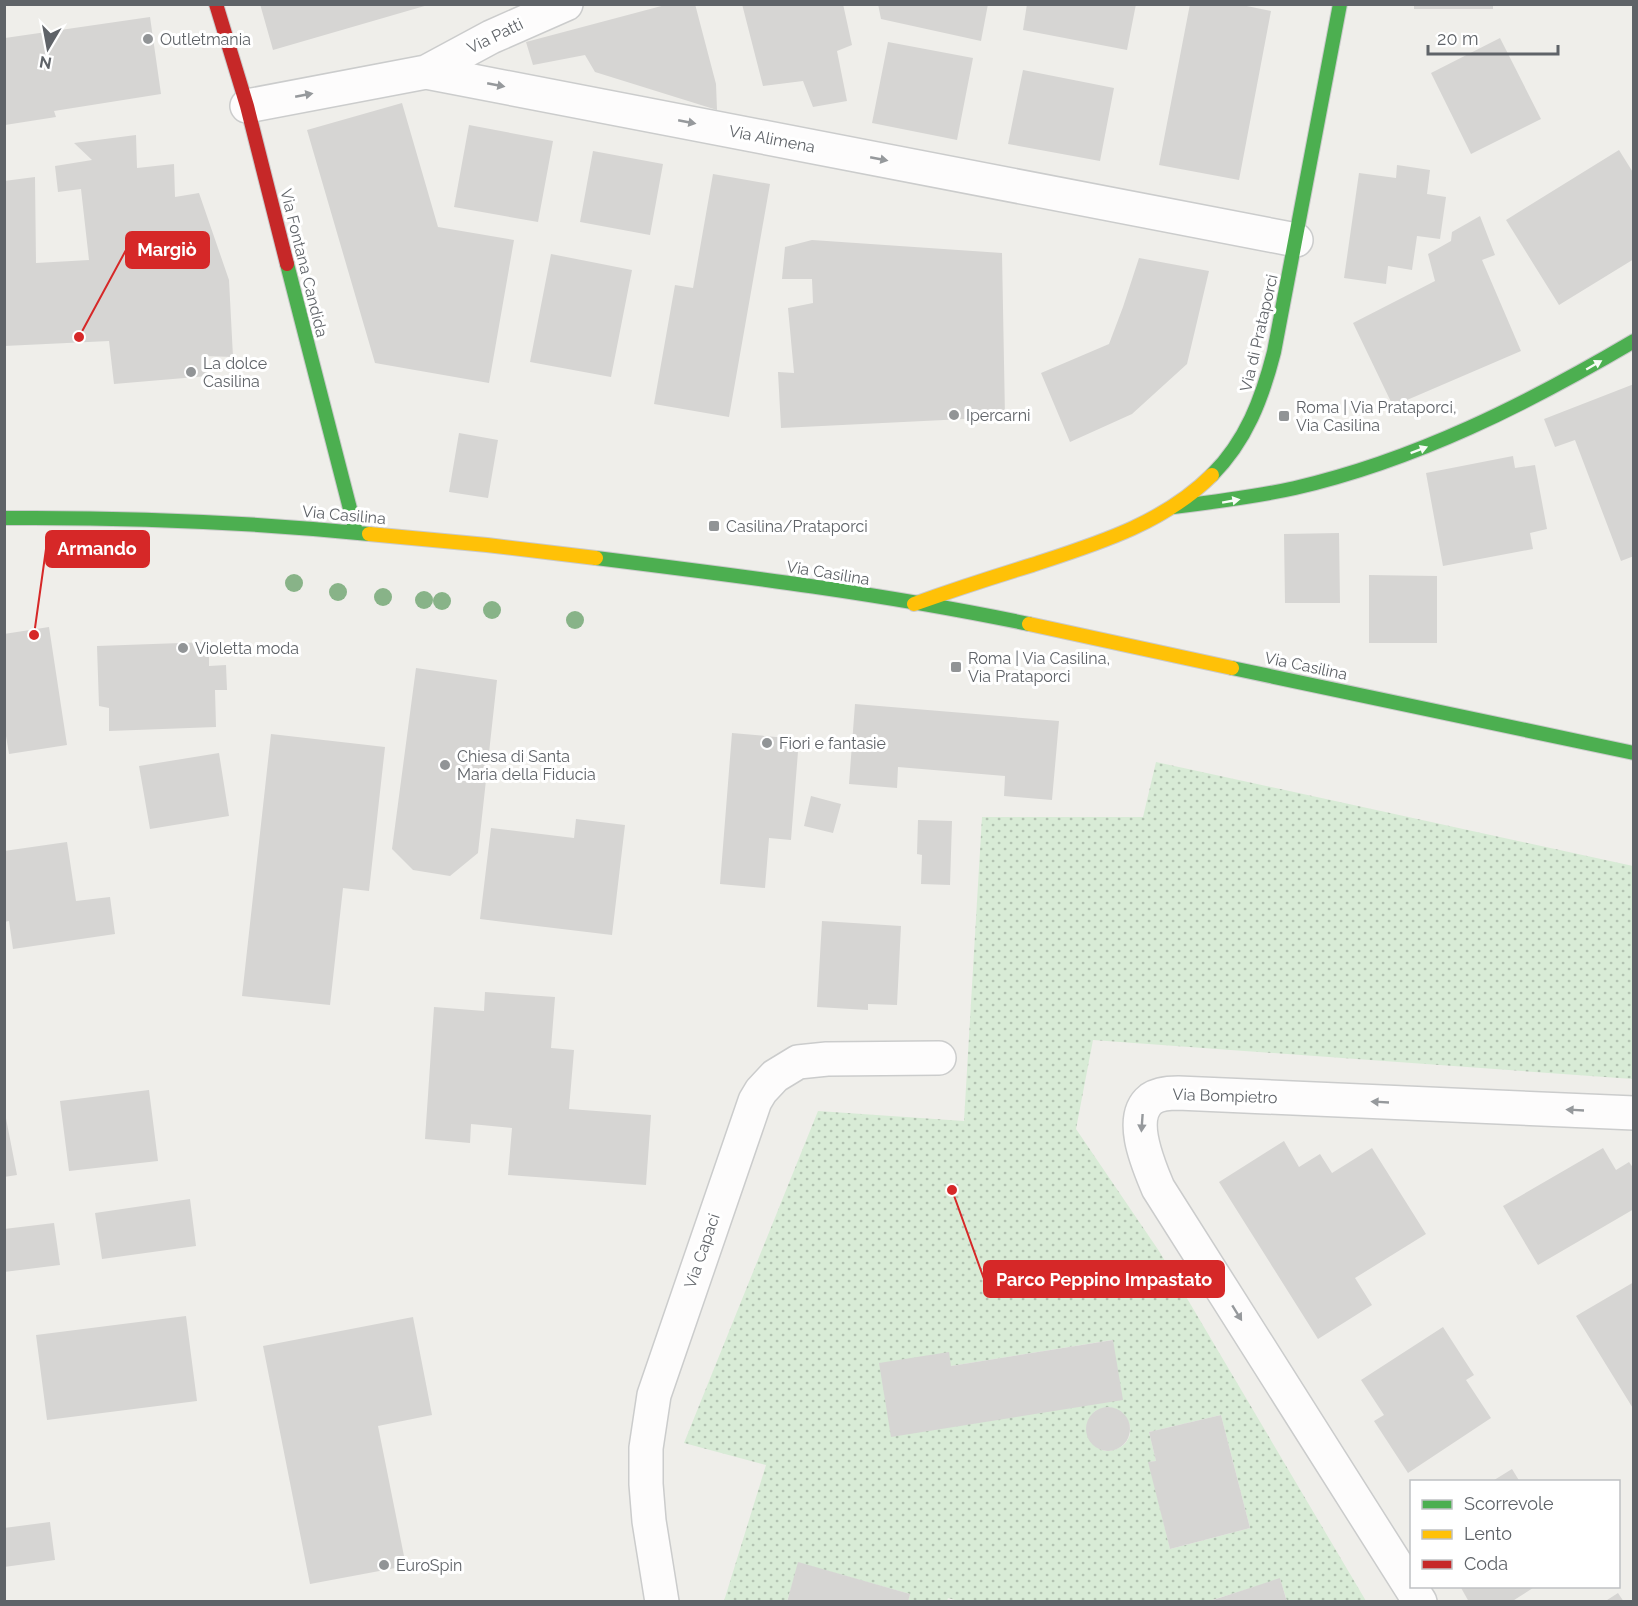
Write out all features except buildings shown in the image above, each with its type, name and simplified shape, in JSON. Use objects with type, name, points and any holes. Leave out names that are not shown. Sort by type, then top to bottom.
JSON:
[{"type":"main road","name":"Via Fontana Candida","points":[[216,4],[247,106],[356,532]]},
{"type":"main road","name":"Via di Prataporci","points":[[914,604],[1127,532],[1195,492],[1219,468],[1240,441],[1254,416],[1264,391],[1274,352],[1340,4]]},
{"type":"main road","points":[[1173,507],[1226,502],[1278,491],[1392,460],[1455,435],[1539,396],[1634,341]]},
{"type":"main road","name":"Via Casilina","points":[[4,518],[173,519],[356,532],[624,560],[914,604],[1089,637],[1634,753]]},
{"type":"street","name":"Via Patti","points":[[426,72],[491,37],[566,4]]},
{"type":"street","name":"Via Alimena","points":[[247,106],[426,72],[1296,240]]},
{"type":"street","name":"Via Capaci","points":[[662,1602],[649,1521],[646,1484],[646,1448],[654,1395],[755,1101],[774,1076],[798,1062],[827,1059],[939,1058]]},
{"type":"street","name":"Via Bompietro","points":[[1410,1586],[1158,1188],[1142,1144],[1141,1119],[1144,1106],[1152,1098],[1178,1093],[1634,1113]]},
{"type":"street","name":"Via Bompietro","points":[[1411,1588],[1420,1602]]},
{"type":"green space","points":[[1156,762],[1633,866],[1633,1079],[1093,1040],[1076,1129],[1159,1251],[1366,1601],[1287,1601],[1280,1579],[1209,1601],[962,1602],[948,1598],[947,1601],[908,1601],[910,1594],[799,1563],[787,1601],[724,1601],[766,1465],[684,1443],[818,1111],[964,1121],[982,817],[1143,817]],"holes":[[[1112,1340],[1122,1399],[880,1363],[951,1366]],[[1109,1407],[1126,1417],[1130,1424],[1130,1432],[1123,1445],[1105,1451],[1090,1441],[1087,1423],[1095,1411]],[[1221,1415],[1250,1528],[1170,1549],[1149,1462],[1156,1461],[1149,1432]]]},
{"type":"traffic: fast","points":[[1212,475],[1243,434],[1258,403],[1274,352],[1340,4]]},
{"type":"traffic: fast","points":[[287,264],[356,532]]},
{"type":"traffic: fast","points":[[1173,507],[1250,497],[1295,488],[1384,462],[1470,428],[1512,408],[1634,341]]},
{"type":"traffic: fast","points":[[4,518],[186,521],[369,534]]},
{"type":"traffic: fast","points":[[596,558],[867,595],[1029,624]]},
{"type":"traffic: fast","points":[[1232,668],[1634,753]]},
{"type":"traffic: slow","points":[[914,604],[1080,549],[1128,530],[1172,507],[1212,475]]},
{"type":"traffic: slow","points":[[369,534],[596,558]]},
{"type":"traffic: slow","points":[[1029,624],[1232,668]]},
{"type":"traffic: jam","points":[[216,4],[247,106],[287,264]]},
{"type":"place","name":"Outletmania","points":[[148,39]]},
{"type":"place","name":"Margiò","points":[[79,337]]},
{"type":"place","name":"La dolce Casilina","points":[[191,372]]},
{"type":"place","name":"Ipercarni","points":[[954,415]]},
{"type":"place","name":"Roma | Via Prataporci, Via Casilina","points":[[1284,416]]},
{"type":"place","name":"Casilina/Prataporci","points":[[714,526]]},
{"type":"place","name":"Armando","points":[[34,635]]},
{"type":"place","name":"Violetta moda","points":[[183,648]]},
{"type":"place","name":"Roma | Via Casilina, Via Prataporci","points":[[956,667]]},
{"type":"place","name":"Fiori e fantasie","points":[[767,743]]},
{"type":"place","name":"Chiesa di Santa Maria della Fiducia","points":[[445,765]]},
{"type":"place","name":"Parco Peppino Impastato","points":[[952,1190]]},
{"type":"place","name":"EuroSpin","points":[[384,1565]]}]
